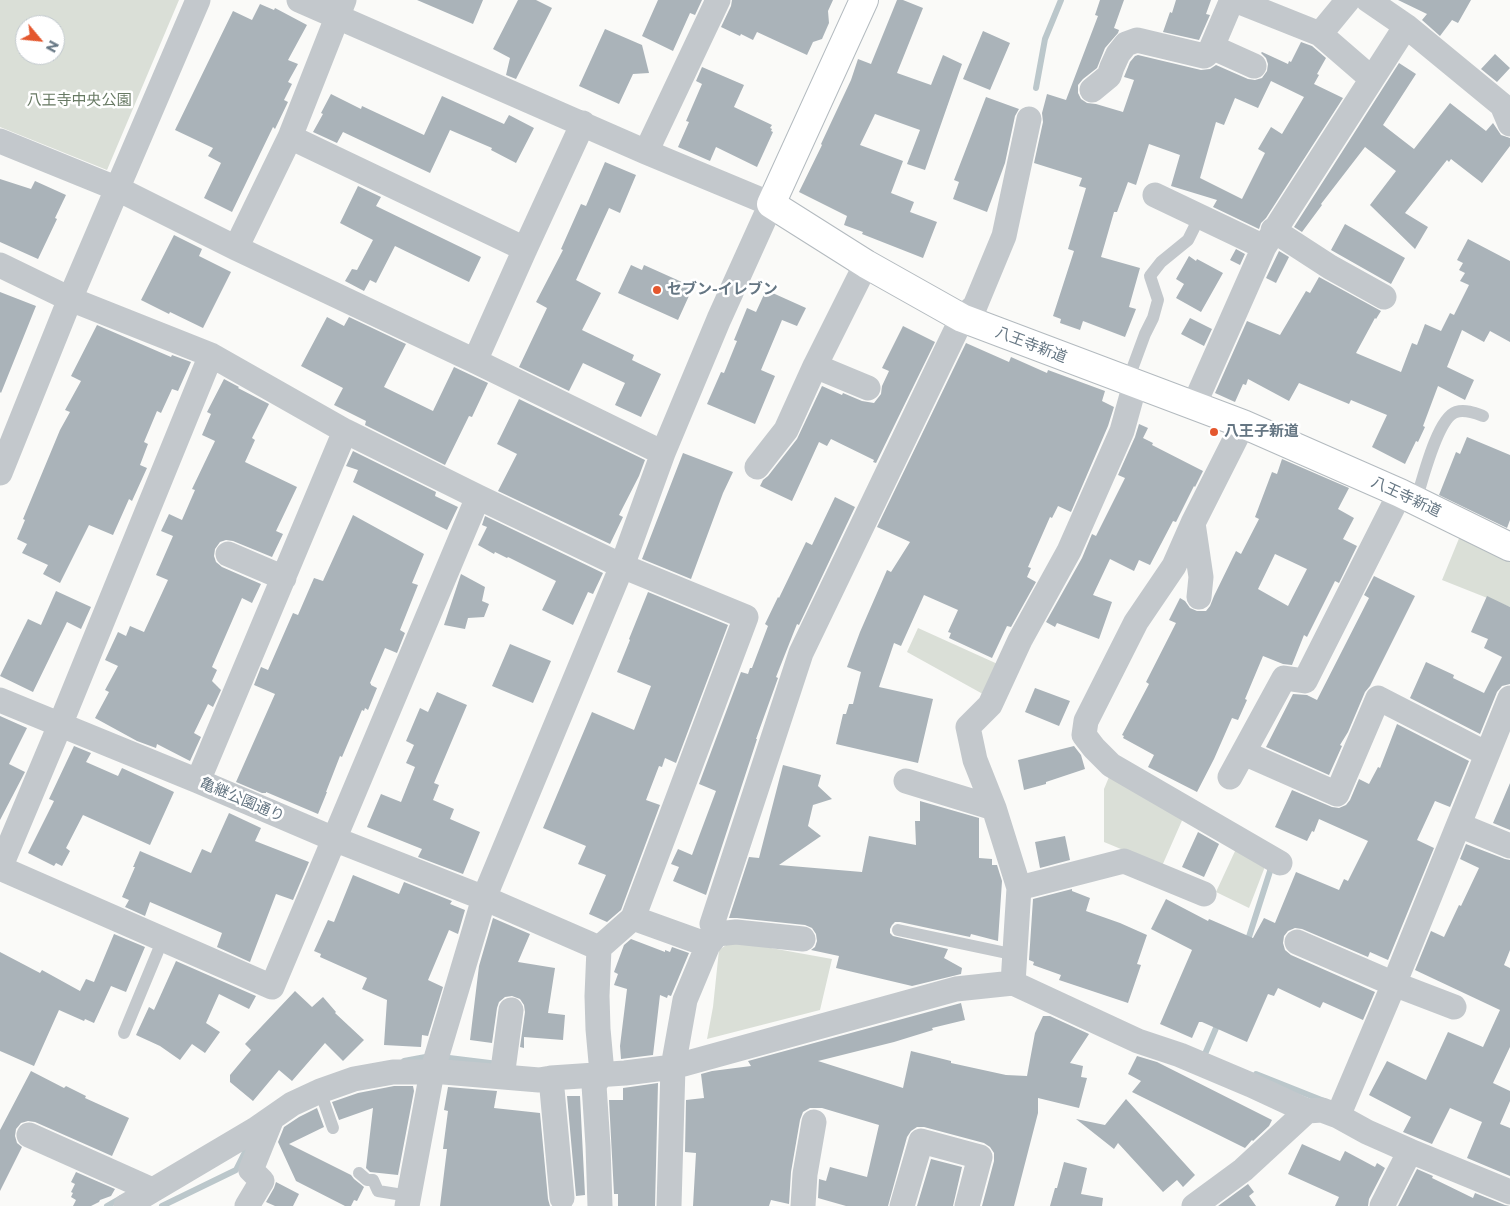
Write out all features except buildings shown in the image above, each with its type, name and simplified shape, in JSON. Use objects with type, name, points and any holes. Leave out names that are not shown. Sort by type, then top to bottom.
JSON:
[{"type":"street","points":[[0,473],[70,299],[198,0]]},
{"type":"street","points":[[298,0],[340,8],[646,152],[771,204]]},
{"type":"street","points":[[646,152],[718,0]]},
{"type":"street","points":[[408,1201],[432,1072],[484,898],[622,566],[663,453],[719,319],[864,0]]},
{"type":"street","points":[[1320,34],[1348,0]]},
{"type":"street","points":[[1368,0],[1406,26],[1502,105],[1510,124]]},
{"type":"street","points":[[1092,90],[1109,76],[1118,54],[1126,44],[1137,40],[1206,55],[1211,49],[1233,1],[1320,34],[1372,79]]},
{"type":"street","points":[[236,248],[290,137],[340,8]]},
{"type":"street","points":[[1194,405],[1268,238],[1406,26]]},
{"type":"street","points":[[1211,49],[1214,48],[1254,66]]},
{"type":"street","points":[[669,1206],[673,1067],[685,1000],[712,939],[712,924],[801,653],[962,318],[975,306],[1004,236],[1030,119]]},
{"type":"street","points":[[475,361],[583,123]]},
{"type":"street","points":[[290,137],[525,249]]},
{"type":"street","points":[[0,142],[118,189],[236,248],[475,361],[663,453]]},
{"type":"street","points":[[1155,195],[1200,216],[1268,238],[1330,267],[1384,297]]},
{"type":"street","name":"八王寺新道","points":[[771,204],[866,264],[962,318],[1243,424],[1408,497],[1510,546]]},
{"type":"street","points":[[758,467],[786,430],[815,366],[866,264]]},
{"type":"street","points":[[0,266],[70,299],[211,355],[345,431],[478,497],[622,566],[746,617],[633,918],[599,948],[598,1013],[602,1073],[594,1085],[600,1206]]},
{"type":"street","points":[[211,355],[0,868],[272,987],[478,497]]},
{"type":"street","points":[[815,366],[868,388]]},
{"type":"street","points":[[1013,983],[1020,888],[994,808],[975,760],[968,727],[990,705],[1020,640],[1068,551],[1122,431],[1135,384]]},
{"type":"street","points":[[1243,424],[1193,522],[1174,566],[1136,622],[1086,721],[1084,735],[1111,765],[1280,863]]},
{"type":"street","points":[[198,781],[345,431]]},
{"type":"street","points":[[1230,777],[1284,678],[1305,681],[1408,497]]},
{"type":"street","points":[[1193,522],[1202,577],[1199,597]]},
{"type":"street","points":[[228,554],[284,578]]},
{"type":"street","points":[[1244,753],[1337,794],[1378,698],[1487,754]]},
{"type":"street","points":[[1338,1116],[1394,984],[1510,698]]},
{"type":"street","name":"亀継公園通り","points":[[0,700],[334,839],[484,898],[599,948]]},
{"type":"street","points":[[906,781],[994,808]]},
{"type":"street","points":[[1459,825],[1510,846]]},
{"type":"street","points":[[1020,888],[1124,861],[1204,894]]},
{"type":"street","points":[[633,918],[712,939],[736,932],[802,939]]},
{"type":"street","points":[[1297,942],[1394,984],[1454,1007]]},
{"type":"street","points":[[126,1206],[292,1104],[320,1091],[354,1079],[393,1072],[432,1072],[539,1080],[673,1067],[956,989],[1013,983],[1138,1041],[1180,1055],[1307,1111],[1322,1110],[1338,1116],[1367,1132],[1410,1151],[1510,1192]]},
{"type":"street","points":[[502,1077],[511,1010]]},
{"type":"street","points":[[551,1078],[562,1198]]},
{"type":"street","points":[[1198,1205],[1243,1170],[1307,1111]]},
{"type":"street","points":[[247,1206],[262,1181],[251,1170],[272,1118]]},
{"type":"street","points":[[803,1206],[805,1174],[814,1122]]},
{"type":"street","points":[[29,1135],[152,1190]]},
{"type":"street","points":[[902,1206],[921,1140],[980,1157],[967,1206]]},
{"type":"street","points":[[1382,1206],[1410,1151]]},
{"type":"lane","points":[[1135,384],[1131,372],[1153,318],[1158,300],[1150,276],[1161,262],[1188,240],[1200,216]]},
{"type":"lane","points":[[1408,497],[1446,421],[1455,412],[1469,411],[1483,416]]},
{"type":"lane","points":[[898,930],[1016,954]]},
{"type":"lane","points":[[124,1033],[163,939]]},
{"type":"lane","points":[[320,1091],[333,1128]]},
{"type":"lane","points":[[359,1173],[366,1180],[373,1180],[378,1191],[408,1201]]},
{"type":"green space","name":"八王寺中央公園","points":[[0,0],[179,0],[107,170],[0,127]]},
{"type":"green space","points":[[1460,536],[1510,561],[1510,607],[1442,580]]},
{"type":"green space","points":[[918,628],[1002,666],[990,698],[907,652]]},
{"type":"green space","points":[[1109,777],[1184,816],[1162,866],[1104,842],[1104,789]]},
{"type":"green space","points":[[1236,849],[1266,864],[1249,908],[1216,892]]},
{"type":"green space","points":[[732,941],[832,959],[820,1010],[707,1039],[713,1007],[719,950]]},
{"type":"waterway","points":[[1036,88],[1045,39],[1061,0]]},
{"type":"waterway","points":[[1247,943],[1272,865]]},
{"type":"waterway","points":[[1205,1054],[1219,1021]]},
{"type":"waterway","points":[[404,1061],[431,1056]]},
{"type":"waterway","points":[[441,1057],[498,1064]]},
{"type":"waterway","points":[[1256,1074],[1324,1101]]},
{"type":"waterway","points":[[162,1206],[236,1170],[248,1146]]},
{"type":"waterway","points":[[107,1206],[121,1198]]},
{"type":"place","name":"セブン-イレブン","points":[[657,290]]},
{"type":"place","name":"八王子新道","points":[[1214,432]]}]
